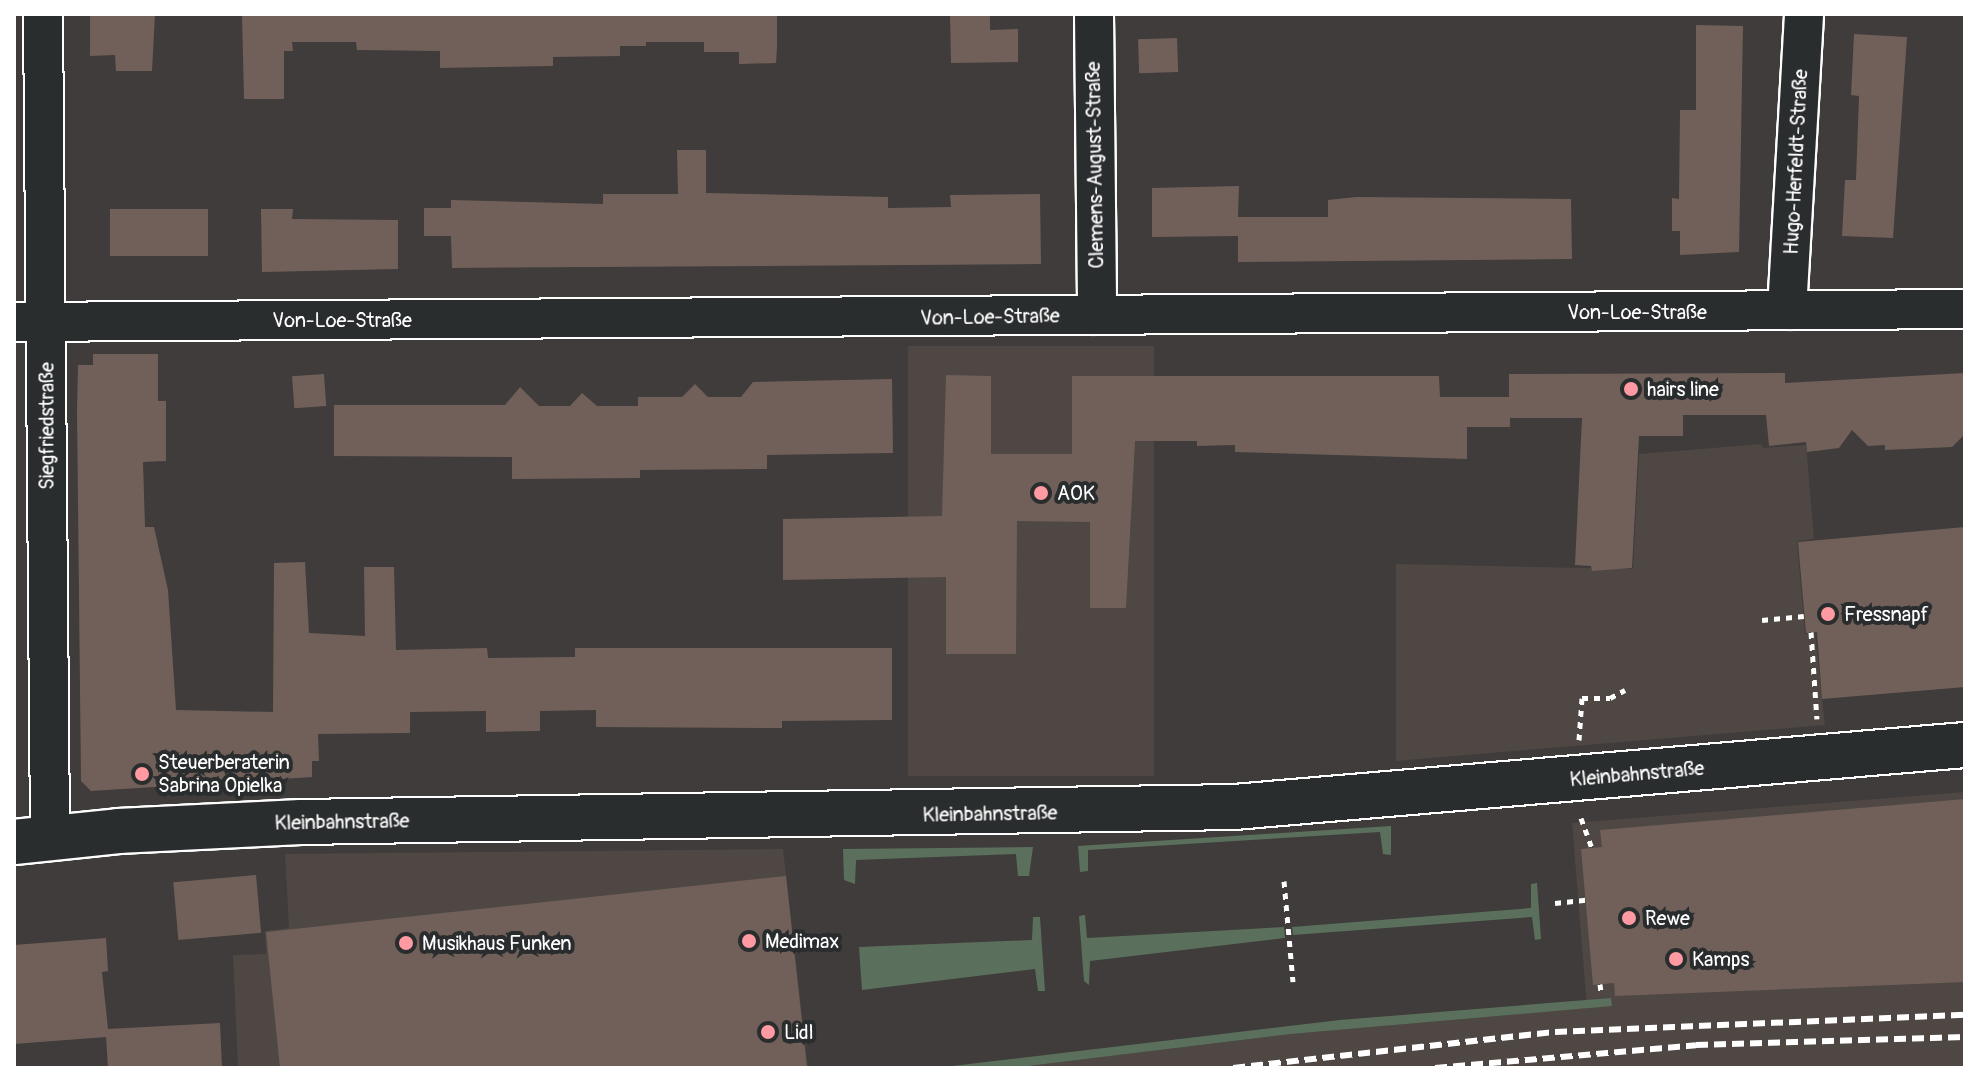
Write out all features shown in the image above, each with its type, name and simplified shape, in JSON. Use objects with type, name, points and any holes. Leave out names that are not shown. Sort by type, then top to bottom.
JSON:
[{"type":"street","name":"Siegfriedstraße","points":[[32,840],[30,321],[43,14]]},
{"type":"street","name":"Clemens-August-Straße","points":[[1094,14],[1097,315]]},
{"type":"street","name":"Hugo-Herfeldt-Straße","points":[[1787,310],[1804,14]]},
{"type":"street","name":"Von-Loe-Straße","points":[[30,321],[1965,309]]},
{"type":"street","name":"Kleinbahnstraße","points":[[32,840],[301,822],[1234,807],[1965,745]]},
{"type":"path","points":[[1762,620],[1804,616]]},
{"type":"path","points":[[1811,632],[1820,758]]},
{"type":"path","points":[[1577,779],[1582,698],[1610,698],[1625,690]]},
{"type":"path","points":[[1284,881],[1293,982]]},
{"type":"path","points":[[1555,903],[1586,900]]},
{"type":"path","points":[[1600,984],[1601,992]]},
{"type":"shaded area","points":[[908,346],[1154,346],[1154,776],[908,776]]},
{"type":"shaded area","points":[[1761,444],[1763,448],[1806,445],[1814,539],[1797,541],[1805,634],[1815,633],[1825,725],[1396,761],[1396,564],[1633,569],[1639,454]]},
{"type":"shaded area","points":[[1965,792],[1965,1068],[1011,1068],[1291,1034],[1587,1008],[1572,823]]},
{"type":"shaded area","points":[[783,849],[808,1068],[238,1068],[233,955],[266,954],[265,931],[289,928],[285,854]]},
{"type":"green space","points":[[1391,826],[1391,855],[1383,854],[1380,832],[1088,850],[1088,871],[1080,872],[1078,846]]},
{"type":"green space","points":[[1033,847],[1029,876],[1018,876],[1016,854],[856,860],[855,884],[844,880],[843,849]]},
{"type":"green space","points":[[1537,883],[1541,939],[1535,940],[1532,917],[1293,935],[1292,927],[1531,908],[1531,884]]},
{"type":"green space","points":[[1085,915],[1087,938],[1284,927],[1285,938],[1090,961],[1089,985],[1084,981],[1079,916]]},
{"type":"green space","points":[[1033,917],[1040,917],[1045,991],[1038,991],[1035,969],[862,990],[859,947],[1032,940]]},
{"type":"green space","points":[[1611,998],[1612,1006],[1291,1034],[1011,1068],[935,1068],[1340,1020]]},
{"type":"building","points":[[90,14],[155,14],[152,71],[116,71],[115,55],[90,56]]},
{"type":"building","points":[[242,14],[777,14],[776,63],[739,64],[739,52],[704,52],[704,42],[646,42],[646,46],[620,46],[620,56],[553,57],[553,66],[440,68],[440,51],[357,50],[356,42],[292,42],[293,51],[284,51],[284,99],[244,99]]},
{"type":"building","points":[[950,14],[990,14],[990,30],[1018,29],[1018,62],[951,63]]},
{"type":"building","points":[[1696,25],[1743,26],[1739,252],[1680,255],[1680,231],[1672,231],[1672,198],[1679,199],[1680,110],[1696,110]]},
{"type":"building","points":[[1854,34],[1907,37],[1893,238],[1842,236],[1845,180],[1856,180],[1859,96],[1851,95]]},
{"type":"building","points":[[1177,38],[1178,72],[1139,73],[1138,39]]},
{"type":"building","points":[[677,150],[706,150],[706,193],[888,197],[888,208],[951,207],[950,195],[1040,194],[1041,264],[452,268],[451,236],[424,236],[424,208],[451,208],[451,200],[603,204],[603,194],[678,194]]},
{"type":"building","points":[[1239,186],[1238,217],[1328,217],[1328,200],[1356,197],[1571,199],[1572,259],[1238,262],[1238,236],[1152,237],[1152,188]]},
{"type":"building","points":[[110,209],[208,209],[208,256],[110,256]]},
{"type":"building","points":[[261,209],[293,209],[292,219],[398,220],[398,269],[262,272]]},
{"type":"building","points":[[93,354],[158,354],[158,401],[166,401],[166,461],[143,462],[145,527],[154,527],[168,590],[176,710],[273,712],[274,563],[305,562],[309,633],[365,636],[364,567],[394,567],[396,650],[487,648],[488,658],[575,657],[575,648],[892,648],[892,720],[782,721],[782,728],[596,727],[596,710],[540,711],[540,731],[486,732],[486,711],[410,712],[410,733],[318,734],[319,761],[312,761],[312,777],[91,791],[81,781],[77,410],[78,365],[93,365]]},
{"type":"building","points":[[1785,373],[1785,383],[1965,373],[1965,434],[1952,447],[1885,450],[1885,445],[1868,446],[1852,430],[1839,448],[1807,452],[1806,442],[1769,446],[1766,415],[1683,415],[1683,436],[1639,436],[1632,568],[1592,571],[1591,566],[1575,565],[1582,418],[1510,418],[1510,427],[1467,427],[1467,459],[1235,452],[1235,445],[1197,446],[1197,441],[1135,441],[1126,608],[1090,608],[1090,522],[1017,521],[1016,654],[946,654],[946,577],[783,580],[783,519],[942,516],[946,375],[991,376],[991,454],[1072,454],[1072,376],[1439,376],[1440,397],[1509,397],[1509,374]]},
{"type":"building","points":[[324,374],[326,406],[294,408],[292,376]]},
{"type":"building","points":[[892,379],[893,453],[767,455],[767,469],[640,470],[640,478],[512,479],[512,457],[334,456],[334,405],[505,405],[520,387],[539,406],[570,406],[582,393],[597,406],[638,406],[638,397],[682,397],[695,384],[708,397],[741,397],[753,382]]},
{"type":"building","points":[[1965,527],[1965,687],[1822,699],[1817,632],[1806,633],[1798,542]]},
{"type":"building","points":[[1965,799],[1965,982],[1615,996],[1614,983],[1593,985],[1581,849],[1602,847],[1600,830]]},
{"type":"building","points":[[256,875],[261,933],[178,940],[173,882]]},
{"type":"building","points":[[786,876],[807,1068],[280,1068],[266,932]]},
{"type":"building","points":[[106,938],[108,971],[102,972],[108,1029],[220,1023],[222,1068],[108,1068],[106,1037],[14,1044],[14,945]]},
{"type":"railway","points":[[1233,1068],[1555,1032],[1965,1015]]},
{"type":"railway","points":[[1435,1068],[1696,1045],[1965,1037]]},
{"type":"place","name":"hairs line","points":[[1631,389]]},
{"type":"place","name":"AOK","points":[[1041,493]]},
{"type":"place","name":"Fressnapf","points":[[1828,614]]},
{"type":"place","name":"Steuerberaterin Sabrina Opielka","points":[[142,774]]},
{"type":"place","name":"Rewe","points":[[1629,918]]},
{"type":"place","name":"Medimax","points":[[749,941]]},
{"type":"place","name":"Musikhaus Funken","points":[[406,943]]},
{"type":"place","name":"Kamps","points":[[1676,959]]},
{"type":"place","name":"Lidl","points":[[768,1032]]}]
